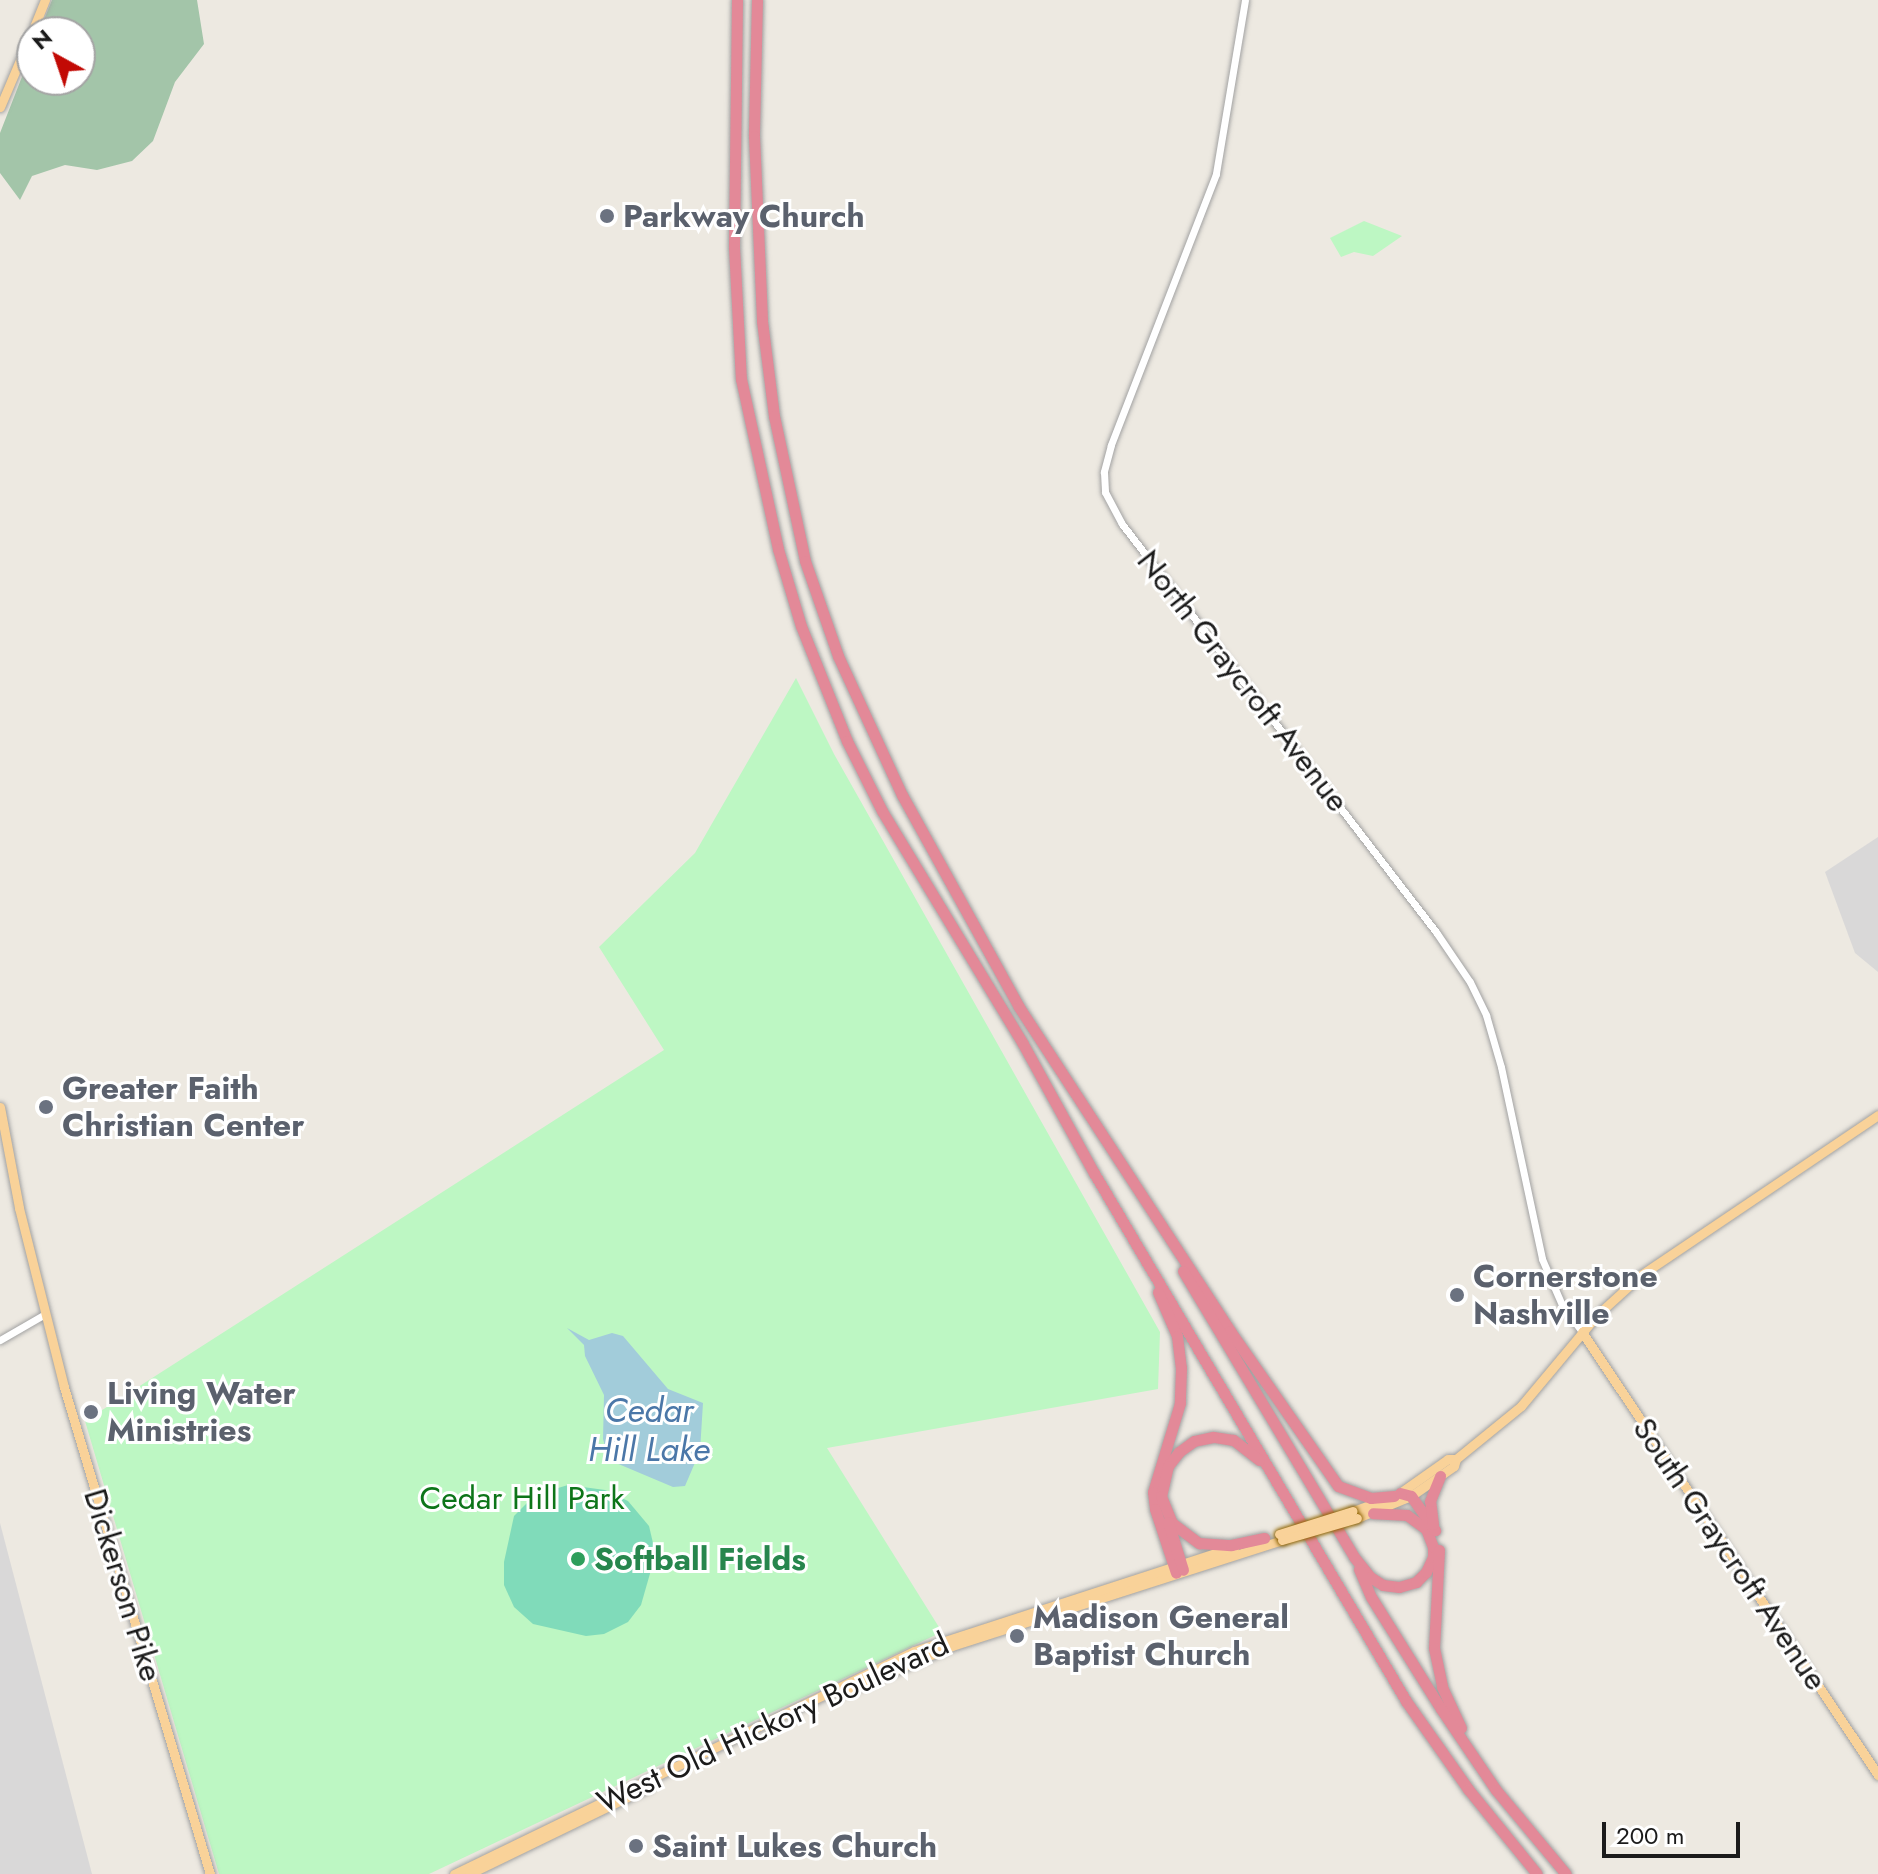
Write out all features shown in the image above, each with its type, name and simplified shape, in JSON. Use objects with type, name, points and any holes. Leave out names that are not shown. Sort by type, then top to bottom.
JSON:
[{"type":"highway","points":[[737,0],[738,139],[734,247],[741,379],[762,486],[801,626],[847,741],[882,811],[1007,1016],[1296,1515],[1442,1755],[1537,1874]]},
{"type":"highway","points":[[757,0],[754,136],[766,353],[784,474],[805,561],[863,715],[902,795],[1035,1034],[1323,1469],[1338,1486],[1356,1495],[1402,1495],[1434,1529]]},
{"type":"highway","points":[[1116,1157],[1299,1471],[1354,1557],[1370,1577],[1391,1587],[1416,1582],[1430,1565],[1433,1547],[1421,1523],[1399,1513],[1373,1513]]},
{"type":"highway","points":[[1125,1224],[1171,1319],[1180,1355],[1180,1403],[1153,1492],[1155,1509],[1178,1569]]},
{"type":"highway","points":[[1178,1569],[1161,1486],[1172,1459],[1194,1441],[1223,1438],[1239,1442],[1258,1457],[1296,1515]]},
{"type":"highway","points":[[1440,1476],[1430,1501],[1440,1554],[1434,1632],[1436,1659],[1442,1687],[1475,1757]]},
{"type":"highway","points":[[1163,1506],[1177,1529],[1199,1543],[1231,1545],[1264,1538]]},
{"type":"highway","points":[[1354,1557],[1379,1610],[1475,1757],[1516,1816],[1566,1874]]},
{"type":"main road","points":[[0,107],[16,70]]},
{"type":"main road","name":"Dickerson Pike","points":[[0,1107],[19,1208],[45,1314],[210,1874]]},
{"type":"main road","name":"West Old Hickory Boulevard","points":[[454,1874],[914,1651],[1355,1515],[1440,1476],[1535,1392],[1582,1332],[1611,1300],[1641,1275],[1878,1115]]},
{"type":"main road","name":"South Graycroft Avenue","points":[[1582,1332],[1878,1775]]},
{"type":"main road","name":"West Old Hickory Boulevard","points":[[1355,1515],[1373,1513],[1448,1459],[1456,1459]]},
{"type":"main road","name":"West Old Hickory Boulevard","points":[[469,1874],[917,1659],[1264,1538],[1281,1537]]},
{"type":"street","name":"North Graycroft Avenue","points":[[1245,0],[1216,174],[1111,445],[1104,472],[1105,492],[1122,524],[1449,949],[1470,982],[1486,1015],[1501,1067],[1542,1259],[1562,1305],[1582,1332]]},
{"type":"street","points":[[0,1340],[45,1314]]},
{"type":"shaded area","points":[[1878,837],[1878,972],[1855,953],[1825,872]]},
{"type":"shaded area","points":[[0,1523],[92,1874],[0,1874]]},
{"type":"green space","points":[[52,0],[197,0],[204,44],[175,82],[153,141],[132,161],[97,170],[65,165],[32,176],[20,200],[0,173],[0,133],[16,92],[16,96],[96,96],[96,16],[46,16]]},
{"type":"green space","points":[[1364,221],[1402,236],[1373,256],[1354,252],[1341,257],[1330,238]]},
{"type":"green space","name":"Cedar Hill Park","points":[[796,678],[834,754],[1160,1332],[1158,1389],[827,1448],[942,1632],[429,1874],[219,1874],[85,1421],[664,1050],[599,947],[695,853]]},
{"type":"green space","name":"Softball Fields","points":[[568,1485],[605,1490],[628,1501],[649,1526],[653,1543],[651,1570],[641,1605],[628,1622],[604,1634],[586,1636],[533,1624],[514,1607],[504,1585],[504,1562],[514,1516],[535,1495]]},
{"type":"water","name":"Cedar Hill Lake","points":[[567,1328],[589,1340],[612,1333],[623,1336],[668,1389],[703,1403],[700,1451],[685,1486],[673,1487],[609,1460],[603,1439],[604,1395],[585,1356],[584,1345]]},
{"type":"place","name":"Parkway Church","points":[[607,216]]},
{"type":"place","name":"Greater Faith Christian Center","points":[[46,1107]]},
{"type":"place","name":"Cornerstone Nashville","points":[[1457,1295]]},
{"type":"place","name":"Living Water Ministries","points":[[91,1412]]},
{"type":"place","name":"Softball Fields","points":[[578,1559]]},
{"type":"place","name":"Madison General Baptist Church","points":[[1017,1636]]},
{"type":"place","name":"Saint Lukes Church","points":[[636,1846]]}]
